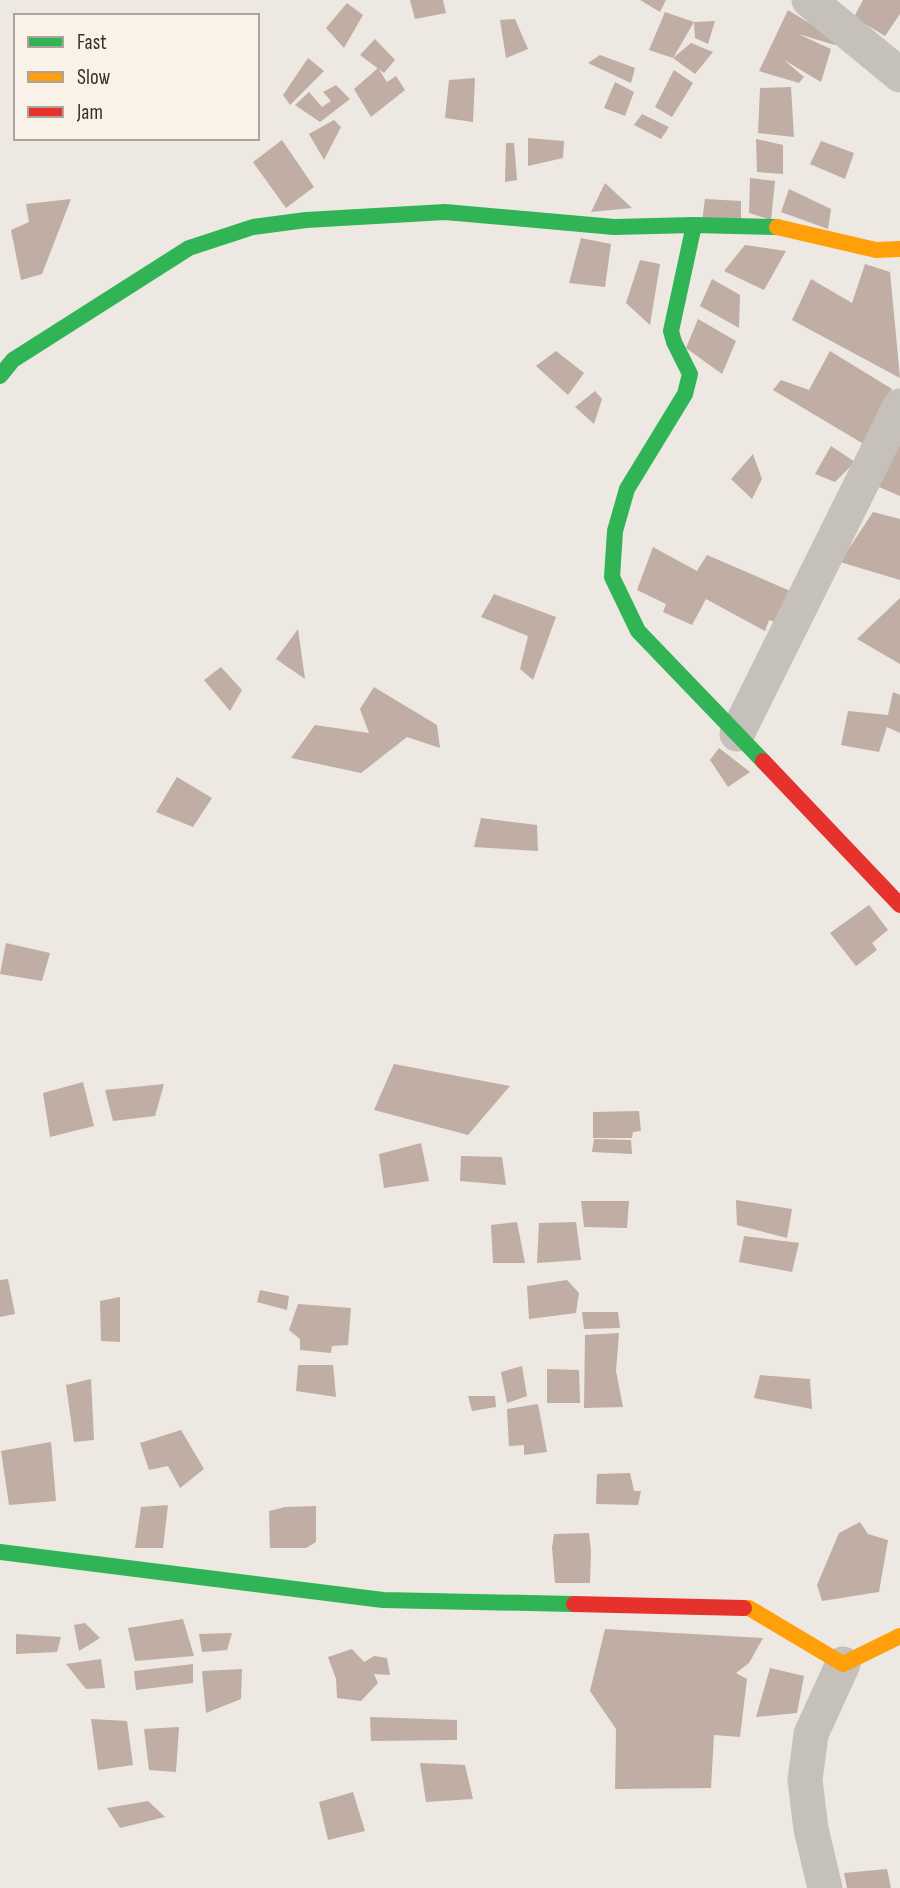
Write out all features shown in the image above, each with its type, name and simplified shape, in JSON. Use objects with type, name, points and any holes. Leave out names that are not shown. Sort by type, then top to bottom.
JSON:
[{"type":"street","points":[[808,0],[900,75]]},
{"type":"street","points":[[0,376],[13,360],[190,248],[253,227],[306,220],[446,212],[614,228],[694,225],[783,228],[877,250],[900,249]]},
{"type":"street","points":[[694,225],[671,331],[690,374],[685,394],[627,489],[615,531],[612,577],[638,632],[900,905]]},
{"type":"street","points":[[737,734],[900,406]]},
{"type":"street","points":[[0,1552],[383,1600],[748,1608],[843,1664]]},
{"type":"street","points":[[825,1888],[811,1829],[805,1780],[811,1734],[843,1664],[900,1636]]},
{"type":"building","points":[[410,0],[443,0],[446,13],[415,19]]},
{"type":"building","points":[[640,0],[666,0],[660,12]]},
{"type":"building","points":[[863,0],[900,0],[900,14],[885,36],[854,17]]},
{"type":"building","points":[[347,3],[363,15],[344,48],[326,28]]},
{"type":"building","points":[[788,10],[837,40],[835,45],[798,34],[831,49],[821,82],[784,60],[804,77],[799,83],[759,71]]},
{"type":"building","points":[[665,12],[694,22],[673,58],[649,50]]},
{"type":"building","points":[[515,19],[528,49],[506,58],[500,20]]},
{"type":"building","points":[[715,21],[708,44],[695,38],[694,22]]},
{"type":"building","points":[[375,39],[395,60],[384,73],[360,55]]},
{"type":"building","points":[[691,43],[713,52],[695,74],[673,58]]},
{"type":"building","points":[[600,55],[635,68],[631,83],[588,63]]},
{"type":"building","points":[[308,58],[324,71],[290,105],[283,95]]},
{"type":"building","points":[[378,68],[387,82],[396,76],[405,90],[371,117],[354,89]]},
{"type":"building","points":[[674,70],[693,83],[672,117],[655,107]]},
{"type":"building","points":[[475,78],[473,122],[445,118],[449,80]]},
{"type":"building","points":[[615,82],[634,92],[625,116],[604,108]]},
{"type":"building","points":[[336,85],[350,99],[320,122],[295,105],[309,92],[322,107],[331,101],[323,92]]},
{"type":"building","points":[[791,87],[794,137],[758,133],[760,88]]},
{"type":"building","points":[[642,114],[669,127],[661,139],[634,125]]},
{"type":"building","points":[[334,120],[341,127],[324,160],[309,134]]},
{"type":"building","points":[[528,138],[564,141],[563,158],[528,166]]},
{"type":"building","points":[[756,139],[783,145],[783,174],[757,172]]},
{"type":"building","points":[[282,140],[314,187],[286,208],[253,162]]},
{"type":"building","points":[[821,141],[854,153],[845,179],[810,164]]},
{"type":"building","points":[[506,143],[514,143],[517,180],[505,182]]},
{"type":"building","points":[[750,178],[775,181],[771,220],[749,213]]},
{"type":"building","points":[[605,183],[632,208],[591,212]]},
{"type":"building","points":[[789,189],[831,209],[828,229],[781,212]]},
{"type":"building","points":[[71,199],[42,274],[21,280],[11,230],[29,222],[26,204]]},
{"type":"building","points":[[705,199],[741,201],[741,223],[702,221]]},
{"type":"building","points":[[581,238],[611,244],[605,287],[569,283]]},
{"type":"building","points":[[745,245],[786,251],[764,290],[724,271]]},
{"type":"building","points":[[640,260],[660,264],[650,325],[626,303]]},
{"type":"building","points":[[865,264],[890,272],[900,378],[792,320],[811,279],[852,303]]},
{"type":"building","points":[[712,279],[740,295],[739,328],[700,306]]},
{"type":"building","points":[[698,319],[736,341],[722,374],[686,348]]},
{"type":"building","points":[[556,351],[584,373],[568,395],[536,366]]},
{"type":"building","points":[[830,351],[892,389],[867,446],[773,390],[781,380],[809,390]]},
{"type":"building","points":[[595,391],[602,399],[594,424],[575,407]]},
{"type":"building","points":[[900,427],[900,496],[870,483]]},
{"type":"building","points":[[831,446],[855,462],[835,482],[815,474]]},
{"type":"building","points":[[753,454],[762,479],[752,499],[731,479]]},
{"type":"building","points":[[873,512],[900,519],[900,580],[840,562]]},
{"type":"building","points":[[653,547],[697,571],[707,555],[795,593],[781,624],[769,620],[765,631],[706,599],[692,625],[663,612],[666,604],[637,590]]},
{"type":"building","points":[[494,594],[556,617],[533,680],[520,669],[528,636],[481,617]]},
{"type":"building","points":[[900,598],[900,664],[857,639]]},
{"type":"building","points":[[298,629],[305,679],[276,659]]},
{"type":"building","points":[[221,667],[242,690],[230,711],[204,680]]},
{"type":"building","points":[[374,687],[437,725],[440,748],[407,737],[361,773],[291,758],[315,725],[369,733],[360,709]]},
{"type":"building","points":[[893,692],[900,695],[900,733],[887,727],[879,752],[841,745],[848,711],[888,715]]},
{"type":"building","points":[[719,748],[750,772],[728,787],[710,760]]},
{"type":"building","points":[[177,777],[212,798],[193,827],[156,812]]},
{"type":"building","points":[[481,818],[537,825],[538,851],[474,847]]},
{"type":"building","points":[[869,905],[888,930],[872,943],[877,950],[856,966],[830,933]]},
{"type":"building","points":[[6,943],[50,953],[42,981],[0,974]]},
{"type":"building","points":[[394,1064],[510,1086],[468,1135],[374,1110]]},
{"type":"building","points":[[83,1082],[94,1126],[50,1137],[43,1093]]},
{"type":"building","points":[[164,1084],[155,1116],[113,1121],[105,1090]]},
{"type":"building","points":[[639,1111],[641,1131],[633,1132],[632,1138],[593,1138],[593,1112]]},
{"type":"building","points":[[594,1139],[631,1140],[632,1154],[592,1152]]},
{"type":"building","points":[[421,1143],[429,1181],[384,1188],[379,1154]]},
{"type":"building","points":[[461,1156],[502,1157],[506,1185],[460,1181]]},
{"type":"building","points":[[736,1200],[792,1209],[787,1238],[737,1225]]},
{"type":"building","points":[[581,1201],[629,1201],[627,1228],[584,1227]]},
{"type":"building","points":[[517,1222],[525,1263],[493,1263],[491,1225]]},
{"type":"building","points":[[576,1222],[581,1260],[537,1263],[539,1223]]},
{"type":"building","points":[[744,1236],[799,1243],[792,1272],[739,1262]]},
{"type":"building","points":[[8,1279],[15,1314],[0,1317],[0,1280]]},
{"type":"building","points":[[567,1280],[579,1293],[576,1313],[529,1319],[527,1286]]},
{"type":"building","points":[[260,1290],[289,1296],[287,1310],[257,1302]]},
{"type":"building","points":[[120,1297],[120,1342],[101,1341],[100,1301]]},
{"type":"building","points":[[298,1304],[351,1308],[348,1345],[332,1346],[331,1353],[300,1350],[300,1339],[289,1330]]},
{"type":"building","points":[[582,1312],[618,1312],[620,1328],[584,1329]]},
{"type":"building","points":[[619,1333],[616,1371],[623,1407],[584,1408],[585,1335]]},
{"type":"building","points":[[298,1365],[333,1365],[336,1397],[296,1391]]},
{"type":"building","points":[[522,1366],[527,1396],[507,1403],[501,1372]]},
{"type":"building","points":[[547,1369],[579,1370],[580,1403],[547,1403]]},
{"type":"building","points":[[760,1375],[810,1379],[812,1409],[754,1398]]},
{"type":"building","points":[[91,1379],[94,1440],[74,1442],[66,1385]]},
{"type":"building","points":[[468,1396],[495,1396],[496,1407],[472,1411]]},
{"type":"building","points":[[538,1404],[547,1452],[524,1455],[524,1445],[509,1446],[507,1409]]},
{"type":"building","points":[[181,1430],[204,1469],[180,1488],[168,1466],[149,1470],[140,1443]]},
{"type":"building","points":[[51,1442],[56,1501],[9,1505],[1,1451]]},
{"type":"building","points":[[630,1473],[634,1491],[641,1491],[638,1505],[596,1504],[597,1474]]},
{"type":"building","points":[[168,1505],[163,1548],[135,1548],[141,1507]]},
{"type":"building","points":[[316,1506],[316,1542],[306,1548],[270,1548],[269,1511],[285,1507]]},
{"type":"building","points":[[860,1522],[868,1534],[888,1540],[879,1592],[822,1601],[817,1585],[839,1533]]},
{"type":"building","points":[[589,1533],[590,1583],[555,1583],[552,1548],[554,1534]]},
{"type":"building","points":[[183,1619],[194,1656],[135,1661],[128,1628]]},
{"type":"building","points":[[85,1623],[100,1638],[79,1651],[74,1625]]},
{"type":"building","points":[[605,1629],[763,1638],[749,1663],[736,1673],[747,1679],[740,1737],[714,1735],[711,1788],[615,1789],[616,1729],[590,1691]]},
{"type":"building","points":[[232,1633],[227,1650],[202,1652],[199,1634]]},
{"type":"building","points":[[16,1634],[61,1637],[57,1652],[16,1654]]},
{"type":"building","points":[[352,1649],[364,1662],[374,1656],[387,1658],[390,1675],[374,1674],[378,1683],[361,1701],[337,1698],[336,1679],[328,1657]]},
{"type":"building","points":[[101,1659],[105,1688],[86,1689],[66,1664]]},
{"type":"building","points":[[193,1664],[193,1683],[136,1690],[134,1671]]},
{"type":"building","points":[[770,1668],[804,1676],[797,1713],[756,1717]]},
{"type":"building","points":[[242,1669],[241,1699],[206,1713],[202,1671]]},
{"type":"building","points":[[370,1717],[457,1720],[457,1740],[371,1741]]},
{"type":"building","points":[[91,1719],[127,1721],[133,1765],[98,1770]]},
{"type":"building","points":[[179,1727],[176,1772],[149,1770],[144,1729]]},
{"type":"building","points":[[420,1763],[465,1765],[473,1799],[426,1802]]},
{"type":"building","points":[[353,1792],[365,1831],[328,1840],[319,1802]]},
{"type":"building","points":[[148,1801],[165,1817],[120,1828],[107,1808]]},
{"type":"building","points":[[887,1869],[891,1888],[847,1888],[844,1873]]},
{"type":"traffic: fast","points":[[0,376],[13,360],[189,248],[253,227],[306,220],[445,212],[614,227],[777,227]]},
{"type":"traffic: fast","points":[[694,225],[671,331],[690,374],[685,394],[627,489],[615,531],[612,577],[638,631],[763,761]]},
{"type":"traffic: fast","points":[[0,1552],[383,1600],[574,1604]]},
{"type":"traffic: slow","points":[[777,227],[876,250],[900,249]]},
{"type":"traffic: slow","points":[[744,1608],[749,1608],[843,1664],[900,1636]]},
{"type":"traffic: jam","points":[[763,761],[900,905]]},
{"type":"traffic: jam","points":[[574,1604],[744,1608]]}]
